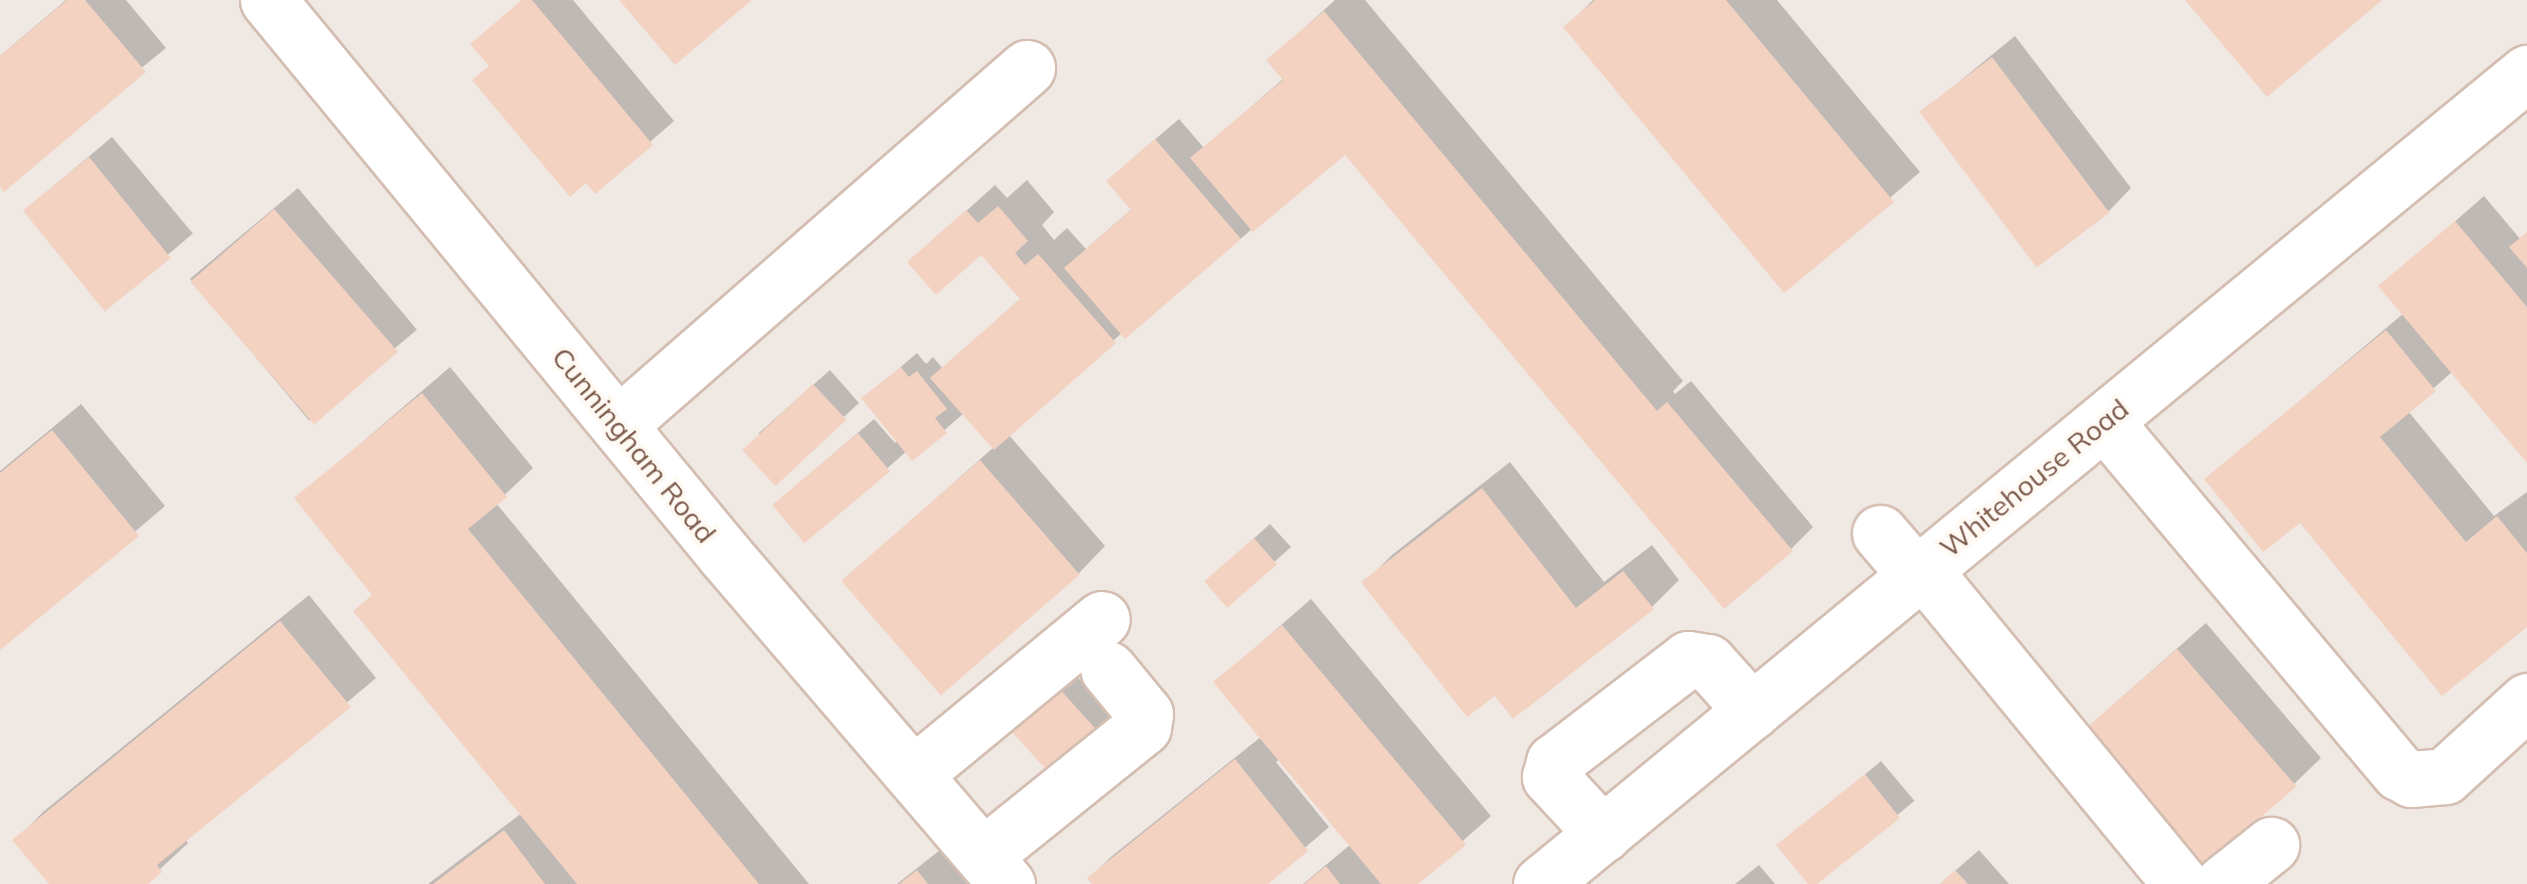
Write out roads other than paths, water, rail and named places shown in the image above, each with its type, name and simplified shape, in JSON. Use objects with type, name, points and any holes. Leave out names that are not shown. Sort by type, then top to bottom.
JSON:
[{"type":"street","name":"Cunningham Road","points":[[268,0],[618,425],[996,869]]},
{"type":"street","points":[[618,425],[1027,68]]},
{"type":"street","name":"Whitehouse Road","points":[[1562,854],[1752,710],[2527,73]]},
{"type":"street","points":[[2104,421],[2410,780],[2445,776],[2527,701]]},
{"type":"street","points":[[1880,534],[1920,573],[2181,884]]},
{"type":"street","points":[[915,773],[1105,644],[1145,714],[1143,726],[996,869]]},
{"type":"street","points":[[1562,854],[1550,777],[1554,762],[1688,660],[1708,662],[1752,710]]},
{"type":"street","points":[[2222,884],[2271,845]]}]
